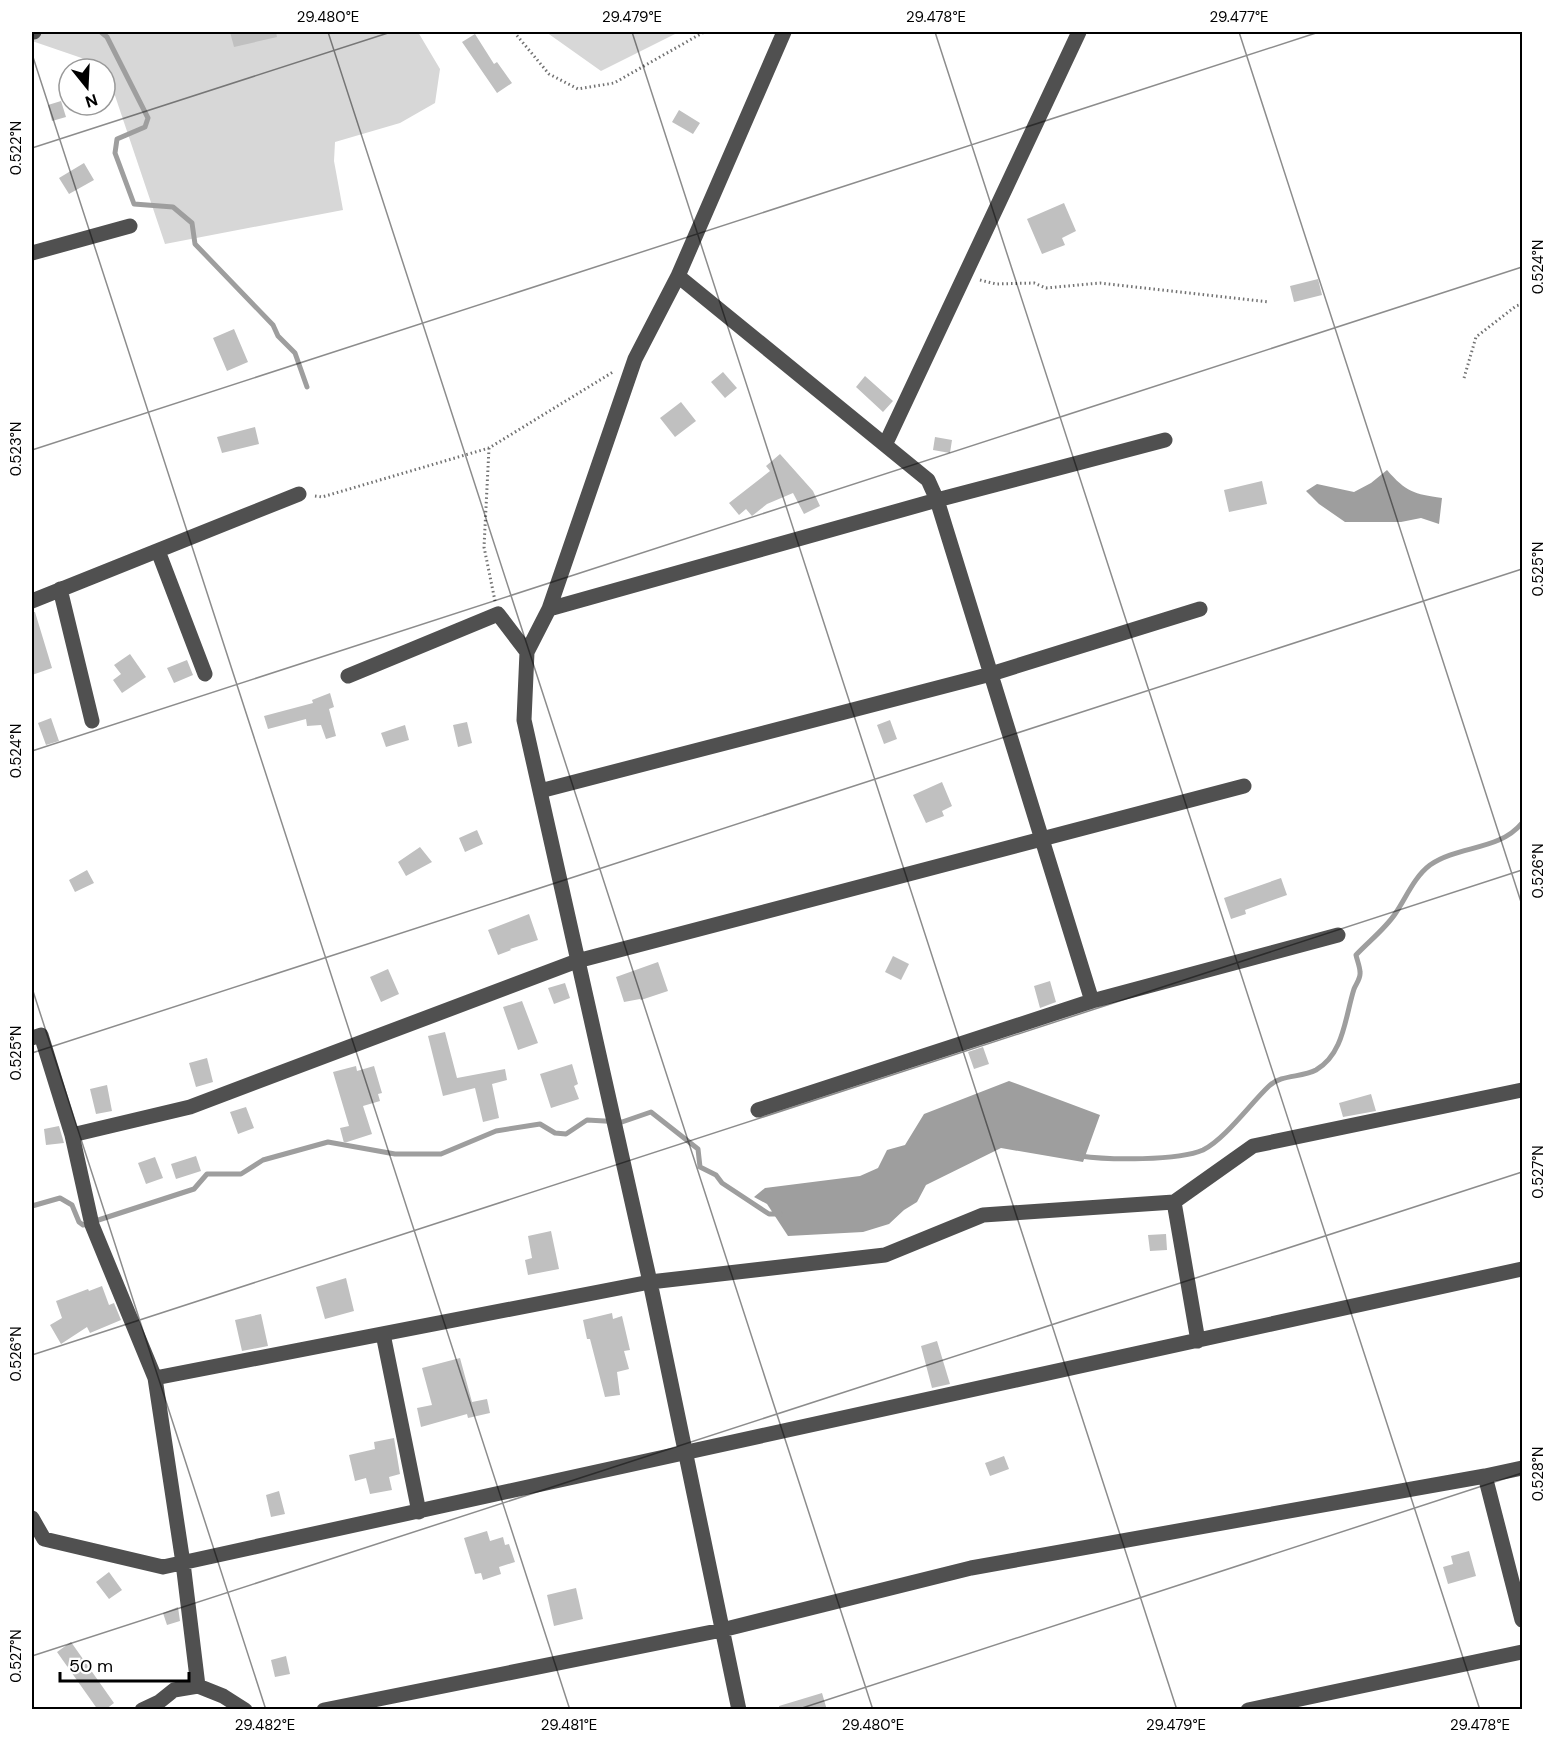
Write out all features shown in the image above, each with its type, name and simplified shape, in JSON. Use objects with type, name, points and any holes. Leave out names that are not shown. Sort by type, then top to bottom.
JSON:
[{"type":"street","points":[[739,1710],[650,1282],[524,720],[527,652],[549,609],[635,359],[678,276],[784,32]]},
{"type":"street","points":[[885,445],[1079,32]]},
{"type":"street","points":[[32,253],[130,226]]},
{"type":"street","points":[[678,276],[928,480],[937,500],[1092,1001]]},
{"type":"street","points":[[549,609],[937,500],[1165,440]]},
{"type":"street","points":[[32,601],[299,494]]},
{"type":"street","points":[[158,551],[205,674]]},
{"type":"street","points":[[60,589],[92,721]]},
{"type":"street","points":[[540,791],[991,674],[1200,609]]},
{"type":"street","points":[[348,676],[498,614],[527,652]]},
{"type":"street","points":[[72,1135],[190,1107],[577,961],[1041,837],[1244,786]]},
{"type":"street","points":[[758,1110],[1092,1001],[1338,935]]},
{"type":"street","points":[[32,1038],[41,1035],[72,1135],[91,1221],[155,1378],[183,1563],[198,1686]]},
{"type":"street","points":[[155,1378],[650,1282],[885,1255],[983,1215],[1174,1202],[1253,1146],[1522,1090]]},
{"type":"street","points":[[1174,1202],[1198,1341]]},
{"type":"street","points":[[32,1518],[44,1539],[163,1567],[1522,1269]]},
{"type":"street","points":[[383,1334],[419,1512]]},
{"type":"street","points":[[324,1710],[722,1630],[971,1568],[1522,1468]]},
{"type":"street","points":[[1485,1476],[1522,1620]]},
{"type":"street","points":[[1248,1710],[1522,1652]]},
{"type":"street","points":[[142,1710],[159,1702],[174,1690],[198,1686],[225,1703],[245,1710]]},
{"type":"path","points":[[513,32],[549,74],[578,89],[614,83],[704,32]]},
{"type":"path","points":[[964,276],[996,284],[1034,283],[1046,288],[1100,284],[1269,302]]},
{"type":"path","points":[[1464,378],[1476,337],[1516,306],[1522,304]]},
{"type":"path","points":[[299,494],[322,497],[489,448],[635,359]]},
{"type":"path","points":[[489,448],[484,547],[498,614]]},
{"type":"shaded area","points":[[32,32],[418,32],[440,69],[435,103],[400,123],[335,142],[334,161],[343,210],[165,244],[117,102],[117,57],[79,57],[32,41]]},
{"type":"shaded area","points":[[546,32],[679,32],[601,71]]},
{"type":"shaded area","points":[[1387,470],[1411,491],[1442,498],[1439,524],[1421,518],[1401,522],[1345,522],[1319,504],[1306,491],[1317,484],[1354,492],[1371,483]]},
{"type":"shaded area","points":[[1009,1081],[1100,1115],[1083,1162],[1001,1148],[926,1185],[917,1202],[889,1224],[863,1232],[788,1236],[767,1204],[754,1197],[765,1188],[860,1176],[878,1168],[887,1150],[905,1145],[924,1114]]},
{"type":"building","points":[[230,32],[276,32],[277,37],[234,47]]},
{"type":"building","points":[[475,34],[494,64],[497,62],[512,83],[497,93],[462,42]]},
{"type":"building","points":[[57,102],[57,117],[66,117],[52,121],[48,105]]},
{"type":"building","points":[[679,110],[700,123],[693,134],[672,122]]},
{"type":"building","points":[[84,163],[94,180],[69,194],[59,178]]},
{"type":"building","points":[[1064,203],[1076,231],[1062,238],[1065,245],[1042,254],[1027,219]]},
{"type":"building","points":[[1318,279],[1322,295],[1294,302],[1290,286]]},
{"type":"building","points":[[234,329],[248,362],[227,371],[213,338]]},
{"type":"building","points":[[723,372],[737,388],[725,398],[711,382]]},
{"type":"building","points":[[865,376],[893,401],[883,412],[856,387]]},
{"type":"building","points":[[681,402],[696,421],[675,437],[660,418]]},
{"type":"building","points":[[255,427],[259,444],[222,453],[217,437]]},
{"type":"building","points":[[935,437],[952,440],[950,453],[933,450]]},
{"type":"building","points":[[780,454],[813,491],[820,506],[804,514],[793,493],[767,504],[752,516],[746,509],[739,515],[729,503],[770,471],[766,466]]},
{"type":"building","points":[[1262,481],[1267,504],[1229,512],[1224,490]]},
{"type":"building","points":[[32,612],[35,612],[52,668],[32,675]]},
{"type":"building","points":[[130,654],[146,677],[122,693],[113,680],[121,674],[114,665]]},
{"type":"building","points":[[187,660],[193,675],[174,683],[167,668]]},
{"type":"building","points":[[330,693],[334,707],[329,709],[336,736],[326,739],[321,725],[307,726],[306,719],[268,729],[264,716],[313,703],[312,700]]},
{"type":"building","points":[[51,718],[59,741],[46,745],[38,723]]},
{"type":"building","points":[[890,720],[897,739],[884,744],[877,725]]},
{"type":"building","points":[[467,722],[472,743],[458,747],[453,725]]},
{"type":"building","points":[[405,725],[409,740],[386,747],[381,733]]},
{"type":"building","points":[[942,782],[952,806],[942,811],[944,816],[926,823],[913,795]]},
{"type":"building","points":[[477,830],[483,844],[465,852],[459,838]]},
{"type":"building","points":[[420,847],[432,862],[406,876],[398,862]]},
{"type":"building","points":[[87,870],[94,883],[75,892],[69,880]]},
{"type":"building","points":[[1281,878],[1287,895],[1245,910],[1246,914],[1231,919],[1224,898]]},
{"type":"building","points":[[529,914],[538,940],[498,955],[488,930]]},
{"type":"building","points":[[893,956],[909,964],[901,980],[885,972]]},
{"type":"building","points":[[658,962],[668,991],[641,1000],[624,1002],[616,977]]},
{"type":"building","points":[[388,969],[399,994],[381,1002],[370,977]]},
{"type":"building","points":[[1050,981],[1056,1002],[1040,1008],[1034,986]]},
{"type":"building","points":[[565,983],[570,998],[554,1004],[548,988]]},
{"type":"building","points":[[522,1001],[538,1043],[518,1050],[503,1007]]},
{"type":"building","points":[[445,1032],[457,1078],[505,1069],[507,1080],[492,1084],[499,1118],[483,1122],[475,1088],[443,1096],[428,1036]]},
{"type":"building","points":[[983,1047],[989,1064],[974,1069],[968,1052]]},
{"type":"building","points":[[207,1058],[213,1082],[196,1087],[189,1063]]},
{"type":"building","points":[[572,1064],[578,1084],[574,1086],[579,1099],[551,1108],[540,1074]]},
{"type":"building","points":[[356,1066],[357,1071],[374,1066],[382,1093],[378,1094],[380,1101],[363,1106],[372,1134],[344,1143],[340,1128],[349,1126],[333,1072]]},
{"type":"building","points":[[107,1085],[112,1111],[96,1114],[90,1089]]},
{"type":"building","points":[[1371,1094],[1376,1111],[1343,1117],[1339,1103]]},
{"type":"building","points":[[246,1107],[254,1128],[238,1134],[230,1112]]},
{"type":"building","points":[[59,1126],[64,1143],[46,1145],[44,1129]]},
{"type":"building","points":[[196,1156],[201,1171],[176,1179],[171,1164]]},
{"type":"building","points":[[155,1157],[163,1178],[146,1184],[138,1163]]},
{"type":"building","points":[[551,1231],[559,1269],[528,1275],[525,1260],[532,1258],[528,1236]]},
{"type":"building","points":[[1166,1234],[1167,1250],[1150,1251],[1148,1235]]},
{"type":"building","points":[[346,1278],[354,1311],[325,1319],[316,1287]]},
{"type":"building","points":[[102,1286],[109,1305],[114,1303],[121,1320],[90,1333],[87,1327],[61,1344],[50,1325],[62,1318],[56,1301]]},
{"type":"building","points":[[612,1313],[613,1319],[622,1316],[630,1350],[624,1351],[629,1369],[617,1372],[620,1395],[605,1397],[583,1320]]},
{"type":"building","points":[[261,1314],[268,1346],[242,1351],[235,1320]]},
{"type":"building","points":[[937,1341],[950,1384],[932,1388],[921,1346]]},
{"type":"building","points":[[460,1358],[472,1402],[487,1399],[490,1413],[468,1418],[467,1414],[421,1427],[417,1408],[432,1405],[422,1368]]},
{"type":"building","points":[[394,1438],[400,1474],[389,1477],[392,1490],[370,1494],[366,1478],[355,1481],[349,1455],[375,1449],[374,1442]]},
{"type":"building","points":[[1004,1456],[1009,1469],[990,1476],[985,1463]]},
{"type":"building","points":[[279,1491],[285,1514],[271,1517],[266,1495]]},
{"type":"building","points":[[487,1531],[490,1541],[503,1537],[505,1545],[509,1544],[515,1562],[499,1567],[501,1574],[483,1580],[481,1573],[475,1574],[464,1538]]},
{"type":"building","points":[[1469,1551],[1476,1576],[1448,1584],[1443,1567],[1453,1564],[1451,1556]]},
{"type":"building","points":[[109,1572],[122,1590],[109,1599],[96,1582]]},
{"type":"building","points":[[576,1588],[583,1619],[554,1626],[547,1595]]},
{"type":"building","points":[[178,1607],[180,1621],[167,1625],[163,1613]]},
{"type":"building","points":[[71,1642],[114,1703],[105,1710],[98,1710],[57,1652]]},
{"type":"building","points":[[286,1656],[290,1674],[275,1677],[271,1660]]},
{"type":"building","points":[[822,1693],[827,1710],[779,1710],[779,1706]]},
{"type":"waterway","points":[[101,32],[107,37],[148,118],[145,127],[117,139],[115,153],[134,204],[173,207],[192,223],[195,244],[273,325],[278,336],[295,353],[307,387]]},
{"type":"waterway","points":[[1080,1156],[1125,1159],[1160,1158],[1192,1154],[1203,1150],[1220,1138],[1274,1082],[1316,1070],[1332,1055],[1342,1034],[1354,989],[1360,976],[1356,955],[1391,920],[1419,875],[1441,859],[1502,839],[1522,823]]},
{"type":"waterway","points":[[32,1206],[60,1198],[72,1205],[79,1222],[83,1225],[194,1189],[207,1174],[241,1174],[263,1160],[328,1142],[395,1154],[441,1154],[496,1131],[540,1124],[555,1133],[566,1134],[587,1120],[622,1122],[651,1112],[698,1149],[700,1167],[716,1175],[722,1183],[769,1214],[780,1214]]}]
